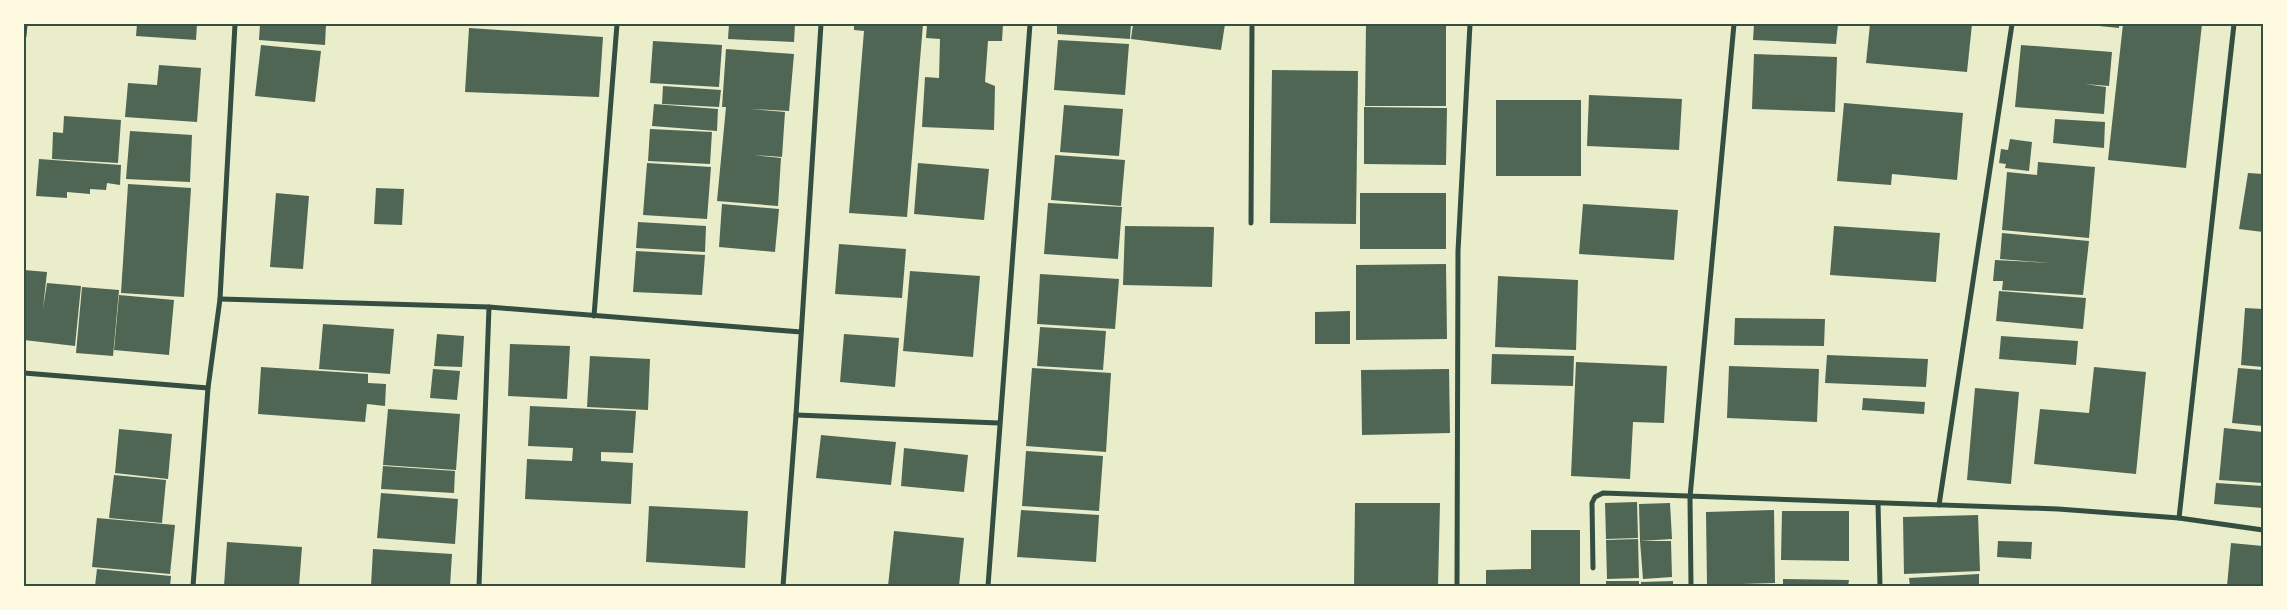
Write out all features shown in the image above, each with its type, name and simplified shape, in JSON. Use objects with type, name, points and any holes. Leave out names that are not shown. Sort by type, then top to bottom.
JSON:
[{"type":"street","points":[[24,24],[24,36]]},
{"type":"street","points":[[193,586],[208,388],[220,299],[235,24]]},
{"type":"street","points":[[594,316],[617,24]]},
{"type":"street","points":[[783,586],[821,24]]},
{"type":"street","points":[[988,586],[1030,24]]},
{"type":"street","points":[[1250,224],[1252,24]]},
{"type":"street","points":[[1457,586],[1458,251],[1470,24]]},
{"type":"street","points":[[1691,586],[1690,497],[1734,24]]},
{"type":"street","points":[[1939,505],[2012,24]]},
{"type":"street","points":[[2179,518],[2234,24]]},
{"type":"street","points":[[220,299],[489,307],[801,332]]},
{"type":"street","points":[[480,586],[489,307]]},
{"type":"street","points":[[24,373],[208,388]]},
{"type":"street","points":[[796,415],[999,423]]},
{"type":"street","points":[[1593,568],[1592,503],[1595,497],[1603,494],[2058,509],[2179,518],[2263,530]]},
{"type":"street","points":[[1878,503],[1880,586]]},
{"type":"building","points":[[137,24],[197,24],[196,40],[136,36]]},
{"type":"building","points":[[260,24],[326,24],[325,45],[259,40]]},
{"type":"building","points":[[729,24],[795,24],[794,42],[728,39]]},
{"type":"building","points":[[854,24],[923,24],[907,217],[849,213],[864,31],[854,30]]},
{"type":"building","points":[[927,24],[1003,24],[1002,41],[988,41],[985,82],[995,86],[994,130],[922,127],[925,77],[939,78],[940,39],[926,38]]},
{"type":"building","points":[[1057,24],[1131,24],[1130,39],[1057,34]]},
{"type":"building","points":[[1133,24],[1225,24],[1221,50],[1131,39]]},
{"type":"building","points":[[1366,24],[1446,24],[1446,106],[1365,106]]},
{"type":"building","points":[[1754,24],[1838,24],[1836,44],[1753,40]]},
{"type":"building","points":[[1870,24],[1972,24],[1967,72],[1866,63]]},
{"type":"building","points":[[2079,24],[2119,24],[2119,28]]},
{"type":"building","points":[[2123,24],[2202,24],[2186,168],[2108,160]]},
{"type":"building","points":[[469,28],[603,37],[599,97],[465,92]]},
{"type":"building","points":[[1058,40],[1129,44],[1125,95],[1054,90]]},
{"type":"building","points":[[653,41],[722,45],[719,87],[650,83]]},
{"type":"building","points":[[261,45],[321,51],[315,102],[255,96]]},
{"type":"building","points":[[2021,45],[2112,52],[2109,86],[2085,84],[2106,87],[2104,114],[2015,107]]},
{"type":"building","points":[[726,49],[794,54],[789,111],[750,109],[785,112],[782,157],[753,155],[781,158],[778,206],[717,201],[726,107],[722,107]]},
{"type":"building","points":[[1754,54],[1837,57],[1835,112],[1752,109]]},
{"type":"building","points":[[159,65],[201,68],[197,122],[125,117],[128,83],[157,85]]},
{"type":"building","points":[[1272,70],[1358,71],[1356,224],[1270,223]]},
{"type":"building","points":[[663,86],[721,90],[719,107],[662,104]]},
{"type":"building","points":[[1589,95],[1682,99],[1679,150],[1587,146]]},
{"type":"building","points":[[1496,100],[1581,100],[1581,176],[1496,176]]},
{"type":"building","points":[[1844,103],[1963,113],[1957,180],[1892,174],[1891,185],[1837,181]]},
{"type":"building","points":[[654,104],[718,109],[717,131],[652,126]]},
{"type":"building","points":[[1064,105],[1123,109],[1119,156],[1060,152]]},
{"type":"building","points":[[1364,107],[1447,108],[1446,165],[1364,164]]},
{"type":"building","points":[[64,116],[121,120],[118,163],[52,159],[53,132],[63,133]]},
{"type":"building","points":[[2055,119],[2105,122],[2104,148],[2053,143]]},
{"type":"building","points":[[650,129],[712,132],[710,164],[648,161]]},
{"type":"building","points":[[130,131],[192,135],[190,182],[126,179]]},
{"type":"building","points":[[2010,139],[2032,142],[2029,171],[2005,168],[2006,164],[1999,163],[2001,149],[2008,150]]},
{"type":"building","points":[[1055,155],[1125,160],[1121,206],[1051,200]]},
{"type":"building","points":[[39,159],[121,165],[120,185],[107,183],[106,190],[90,189],[90,194],[67,192],[67,198],[36,196]]},
{"type":"building","points":[[2038,162],[2095,167],[2089,238],[2002,230],[2007,172],[2037,175]]},
{"type":"building","points":[[647,163],[711,167],[707,219],[643,215]]},
{"type":"building","points":[[918,163],[989,169],[984,220],[914,214]]},
{"type":"building","points":[[2248,173],[2263,174],[2263,232],[2239,229]]},
{"type":"building","points":[[128,184],[191,188],[184,297],[121,293]]},
{"type":"building","points":[[376,188],[404,189],[402,225],[374,224]]},
{"type":"building","points":[[276,193],[309,196],[303,269],[270,267]]},
{"type":"building","points":[[1360,193],[1446,193],[1446,249],[1360,249]]},
{"type":"building","points":[[1048,203],[1122,207],[1118,259],[1044,254]]},
{"type":"building","points":[[722,204],[779,209],[775,252],[719,247]]},
{"type":"building","points":[[1583,204],[1678,210],[1674,260],[1579,254]]},
{"type":"building","points":[[638,222],[706,226],[705,252],[636,248]]},
{"type":"building","points":[[1125,226],[1214,227],[1212,287],[1123,285]]},
{"type":"building","points":[[1834,226],[1940,233],[1936,282],[1830,275]]},
{"type":"building","points":[[2002,233],[2089,241],[2083,295],[2002,290],[2003,281],[1993,281],[1995,260],[2051,263],[2000,259]]},
{"type":"building","points":[[839,244],[906,249],[902,298],[835,294]]},
{"type":"building","points":[[636,251],[705,255],[702,295],[633,292]]},
{"type":"building","points":[[1446,264],[1447,339],[1356,340],[1356,265]]},
{"type":"building","points":[[24,270],[47,272],[43,309],[47,283],[81,286],[75,346],[24,340]]},
{"type":"building","points":[[910,271],[980,276],[973,357],[903,351]]},
{"type":"building","points":[[1040,274],[1119,279],[1115,329],[1037,324]]},
{"type":"building","points":[[1498,276],[1578,280],[1576,350],[1495,347]]},
{"type":"building","points":[[82,287],[119,290],[113,356],[76,353]]},
{"type":"building","points":[[1999,291],[2086,298],[2083,329],[1996,321]]},
{"type":"building","points":[[119,295],[174,300],[169,355],[114,350]]},
{"type":"building","points":[[2245,308],[2263,309],[2263,367],[2241,365]]},
{"type":"building","points":[[1350,311],[1350,344],[1315,344],[1315,312]]},
{"type":"building","points":[[1735,318],[1825,319],[1824,346],[1734,345]]},
{"type":"building","points":[[323,324],[394,329],[390,374],[319,369]]},
{"type":"building","points":[[1040,327],[1106,331],[1103,370],[1037,366]]},
{"type":"building","points":[[437,334],[464,336],[462,367],[434,366]]},
{"type":"building","points":[[844,334],[899,338],[895,387],[840,382]]},
{"type":"building","points":[[2001,336],[2078,341],[2076,365],[1999,359]]},
{"type":"building","points":[[510,344],[570,346],[567,399],[508,396]]},
{"type":"building","points":[[1492,354],[1574,356],[1573,386],[1491,384]]},
{"type":"building","points":[[1827,355],[1928,359],[1926,387],[1825,383]]},
{"type":"building","points":[[590,356],[650,359],[648,410],[587,407]]},
{"type":"building","points":[[1576,362],[1667,366],[1664,423],[1633,422],[1630,479],[1571,476]]},
{"type":"building","points":[[1729,366],[1819,369],[1817,422],[1727,418]]},
{"type":"building","points":[[261,367],[368,374],[368,383],[386,384],[385,406],[367,404],[365,422],[258,414]]},
{"type":"building","points":[[2094,367],[2146,372],[2136,474],[2034,464],[2040,409],[2089,413]]},
{"type":"building","points":[[1032,368],[1111,373],[1106,452],[1026,446]]},
{"type":"building","points":[[2238,368],[2263,370],[2263,426],[2232,423]]},
{"type":"building","points":[[433,369],[460,371],[457,400],[430,398]]},
{"type":"building","points":[[1449,369],[1450,433],[1362,435],[1361,370]]},
{"type":"building","points":[[1975,388],[2019,392],[2011,484],[1967,480]]},
{"type":"building","points":[[1863,398],[1925,402],[1924,414],[1862,410]]},
{"type":"building","points":[[530,406],[636,411],[633,453],[601,452],[601,461],[633,463],[631,504],[525,499],[527,459],[572,461],[573,448],[528,446]]},
{"type":"building","points":[[388,409],[460,414],[456,470],[383,465]]},
{"type":"building","points":[[2224,428],[2263,432],[2263,483],[2219,480]]},
{"type":"building","points":[[119,429],[172,434],[168,479],[115,473]]},
{"type":"building","points":[[821,435],[896,442],[891,485],[816,478]]},
{"type":"building","points":[[904,448],[968,455],[964,492],[901,486]]},
{"type":"building","points":[[1026,451],[1103,456],[1099,511],[1022,506]]},
{"type":"building","points":[[383,466],[455,471],[454,493],[381,489]]},
{"type":"building","points":[[114,475],[166,480],[162,523],[109,518]]},
{"type":"building","points":[[2216,483],[2263,486],[2263,508],[2214,504]]},
{"type":"building","points":[[381,493],[458,499],[455,544],[377,538]]},
{"type":"building","points":[[1637,502],[1638,538],[1606,539],[1605,503]]},
{"type":"building","points":[[1355,503],[1440,503],[1438,586],[1354,586]]},
{"type":"building","points":[[1670,503],[1672,539],[1640,541],[1639,504]]},
{"type":"building","points":[[649,506],[748,511],[745,568],[646,562]]},
{"type":"building","points":[[1021,510],[1099,515],[1096,562],[1017,557]]},
{"type":"building","points":[[1774,510],[1775,583],[1707,585],[1706,512]]},
{"type":"building","points":[[1782,511],[1849,511],[1849,561],[1781,560]]},
{"type":"building","points":[[1978,515],[1980,571],[1904,574],[1903,517]]},
{"type":"building","points":[[97,518],[175,525],[170,574],[92,567]]},
{"type":"building","points":[[1531,530],[1580,530],[1580,586],[1486,586],[1486,570],[1531,569]]},
{"type":"building","points":[[894,531],[964,538],[959,586],[888,586]]},
{"type":"building","points":[[1638,539],[1639,578],[1607,579],[1606,540]]},
{"type":"building","points":[[1640,541],[1671,541],[1672,577],[1643,579]]},
{"type":"building","points":[[1998,541],[2032,542],[2031,559],[1997,557]]},
{"type":"building","points":[[227,542],[302,547],[299,586],[224,586]]},
{"type":"building","points":[[2231,543],[2263,546],[2263,586],[2227,586]]},
{"type":"building","points":[[373,549],[452,554],[450,586],[371,586]]},
{"type":"building","points":[[97,569],[171,576],[170,586],[95,586]]},
{"type":"building","points":[[1979,574],[1979,586],[1910,586],[1909,578]]},
{"type":"building","points":[[1783,579],[1849,580],[1848,586],[1783,586]]},
{"type":"building","points":[[1606,581],[1639,581],[1639,586],[1606,586]]},
{"type":"building","points":[[1673,581],[1673,586],[1641,586],[1641,582]]}]
